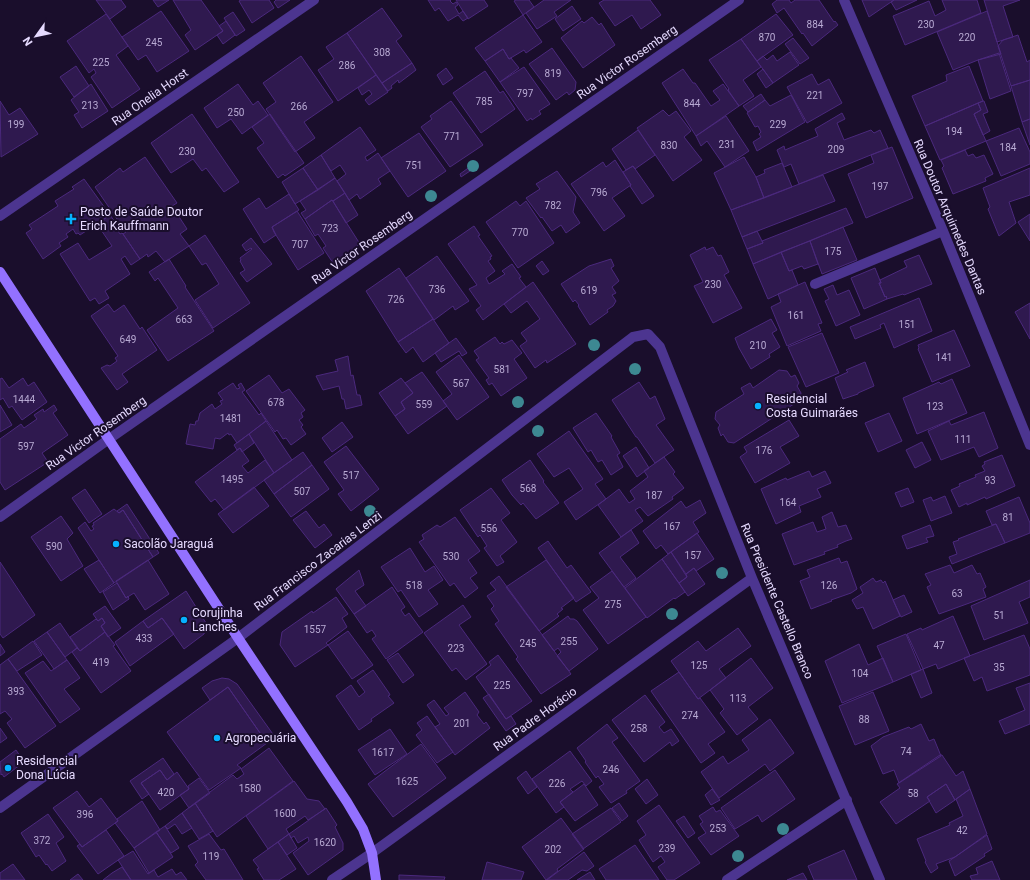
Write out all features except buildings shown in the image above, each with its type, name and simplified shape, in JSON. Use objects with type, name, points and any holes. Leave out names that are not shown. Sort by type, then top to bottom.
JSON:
[{"type":"main road","points":[[0,272],[238,638],[347,802],[363,829],[372,853],[376,880]]},
{"type":"street","name":"Rua Onelia Horst","points":[[0,216],[314,0]]},
{"type":"street","name":"Rua Victor Rosemberg","points":[[0,517],[109,439],[739,0]]},
{"type":"street","name":"Rua Doutor Arquimedes Dantas","points":[[844,0],[943,231],[1030,445]]},
{"type":"street","points":[[815,284],[943,231]]},
{"type":"street","name":"Rua Presidente Castello Branco","points":[[648,334],[660,347],[752,578],[880,880]]},
{"type":"street","name":"Rua Francisco Zacarias Lenzi","points":[[0,808],[238,638],[633,337],[648,334]]},
{"type":"street","name":"Rua Padre Horácio","points":[[332,880],[372,853],[752,578]]},
{"type":"street","points":[[727,880],[846,800]]},
{"type":"place","name":"Posto de Saúde Doutor Erich Kauffmann","points":[[71,219]]},
{"type":"place","name":"Residencial Costa Guimarães","points":[[758,406]]},
{"type":"place","name":"Sacolão Jaraguá","points":[[116,544]]},
{"type":"place","name":"Corujinha Lanches","points":[[184,620]]},
{"type":"place","name":"Agropecuária","points":[[217,738]]},
{"type":"place","name":"Residencial Dona Lúcia","points":[[8,768]]}]
